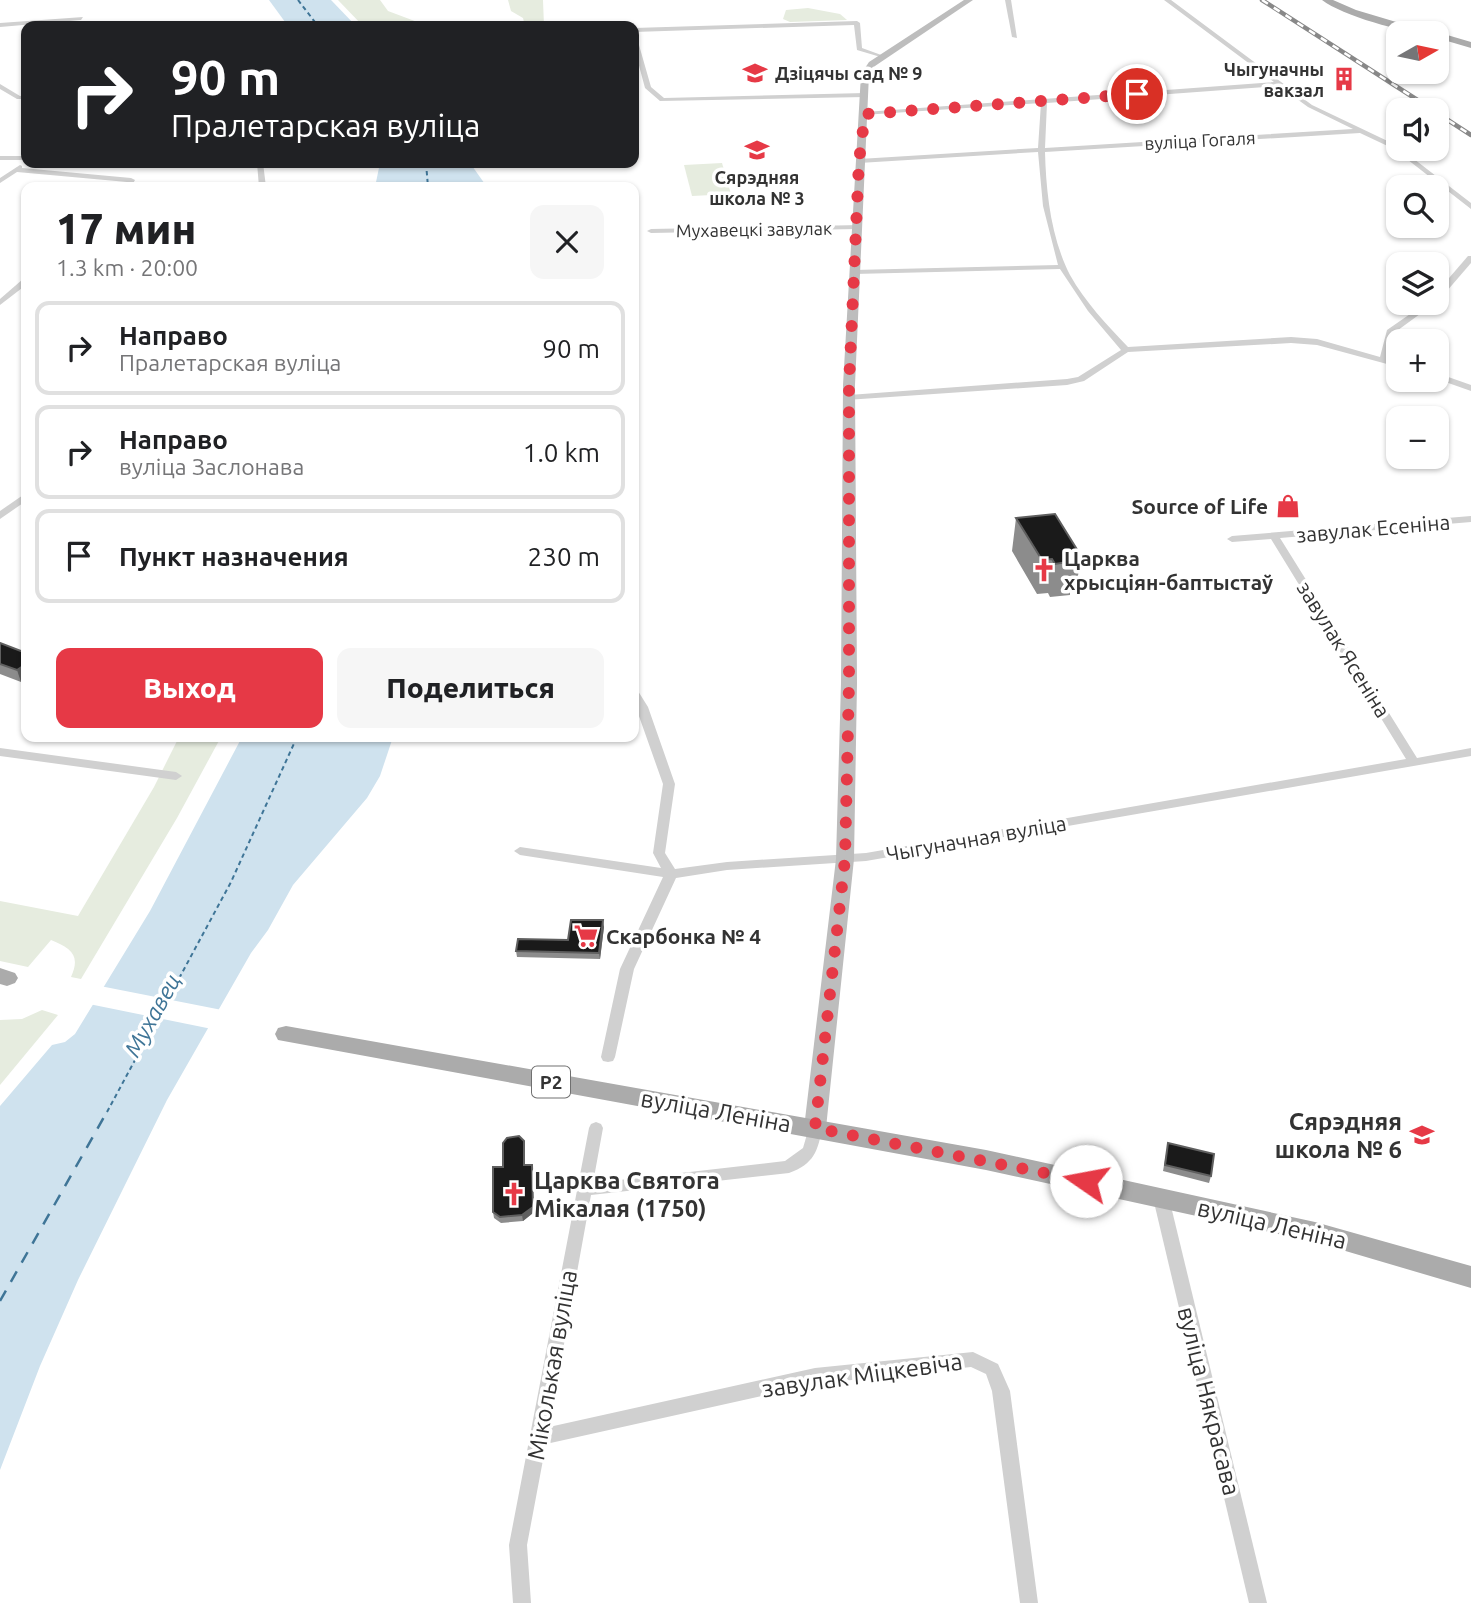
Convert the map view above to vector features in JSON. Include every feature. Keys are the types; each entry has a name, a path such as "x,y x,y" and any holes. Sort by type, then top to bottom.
{"main road":[{"path":"815,1128 845,859 849,683 849,398 859,161 865,114 866,70 969,0"},
{"path":"1328,0 1353,12 1386,21"},
{"path":"1449,39 1471,45"},
{"name":"вуліца Леніна","path":"286,1034 986,1160 1315,1232 1471,1278"}],"street":[{"path":"1008,0 1015,37"},
{"path":"1167,0 1310,106 1396,148 1471,207"},
{"path":"36,21 81,16 80,21"},
{"path":"0,25 21,23"},
{"path":"639,30 857,23 859,49 882,57"},
{"path":"639,56 648,88 662,100 865,95"},
{"path":"865,114 1279,83"},
{"path":"0,86 21,98"},
{"path":"1044,102 1039,149 1048,208 1062,267 1107,330 1126,350"},
{"name":"вуліца Гогаля","path":"859,161 1361,131"},
{"path":"0,158 21,160"},
{"path":"0,181 21,165"},
{"path":"16,170 131,180 130,182"},
{"name":"Мухавецкі завулак","path":"651,231 857,227"},
{"path":"1449,283 1471,258"},
{"path":"855,272 1062,267"},
{"path":"0,303 21,285"},
{"path":"849,398 1067,382 1081,379 1126,350 1291,340 1317,342 1384,359 1390,332 1415,315"},
{"path":"1449,380 1471,388"},
{"path":"0,516 21,500"},
{"name":"завулак Есеніна","path":"1232,539 1471,519"},
{"name":"завулак Ясеніна","path":"1274,536 1414,762"},
{"path":"608,1057 627,969 671,874 659,853 669,784 639,705"},
{"path":"0,752 176,776"},
{"name":"Чыгуначная вуліца","path":"520,850 671,874 727,866 845,859 1471,752"},
{"name":"Міколькая вуліца","path":"522,1603 518,1545 596,1128"},
{"path":"583,1190 789,1167 810,1151 815,1128"},
{"name":"вуліца Някрасава","path":"1161,1198 1258,1603"},
{"name":"завулак Міцкевіча","path":"540,1437 815,1376 973,1359 992,1368 1001,1391 1029,1603"}],"shaded area":[{"path":"338,0 380,0 388,11 415,21 358,21"},
{"path":"508,0 543,0 544,21 524,21 511,11"},
{"path":"808,8 840,14 847,20 790,22 783,19 786,10"},
{"path":"722,163 731,194 692,196 684,165"},
{"path":"176,742 218,742 177,818 81,979 71,977 75,963 69,949 51,940 28,967 0,961 0,901 78,916 154,787"},
{"path":"42,1010 58,1015 0,1085 0,1020 22,1019"}],"water":[{"path":"269,0 331,0 351,21 284,21"},
{"path":"379,168 474,168 483,182 376,182"},
{"name":"Мухавец","path":"239,742 391,742 380,776 367,798 293,885 167,1100 78,1280 40,1366 0,1470 0,1106 52,1045 65,1042 75,1034 150,911"}],"pier":[{"path":"100,986 222,1010 212,1029 89,1004"}],"building":[{"path":"1055,514 1081,556 1071,557 1074,561 1055,564 1052,559 1042,560 1016,518"},
{"path":"0,643 21,651 21,667 17,670 0,664"},
{"name":"Скарбонка № 4","path":"571,920 603,920 599,953 516,951 518,939 568,940"},
{"name":"Царква Святога Мікалая (1750)","path":"519,1136 524,1141 524,1165 532,1165 533,1207 522,1215 500,1217 493,1212 493,1167 503,1167 503,1143 507,1138"},
{"path":"1168,1143 1214,1154 1211,1176 1165,1165"}],"ferry route":[{"path":"298,0 314,21"},
{"path":"426,168 428,182"},
{"path":"107,1112 231,882 295,742"},
{"path":"0,1301 108,1110"}],"railway":[{"path":"1262,0 1414,98"},
{"path":"1449,121 1471,135"}],"place":[{"name":"Дзіцячы сад № 9","path":"755,73"},
{"name":"Чыгуначны вакзал","path":"1344,79"},
{"name":"Сярэдняя школа № 3","path":"757,150"},
{"name":"Source of Life","path":"1288,506"},
{"name":"Царква хрысціян-баптыстаў","path":"1044,570"},
{"name":"Скарбонка № 4","path":"586,936"},
{"name":"Сярэдняя школа № 6","path":"1422,1135"},
{"name":"Царква Святога Мікалая (1750)","path":"514,1194"}],"route":[{"path":"1086,1181 815,1128 845,859 849,683 849,385 859,161 865,114 1137,94"}]}
